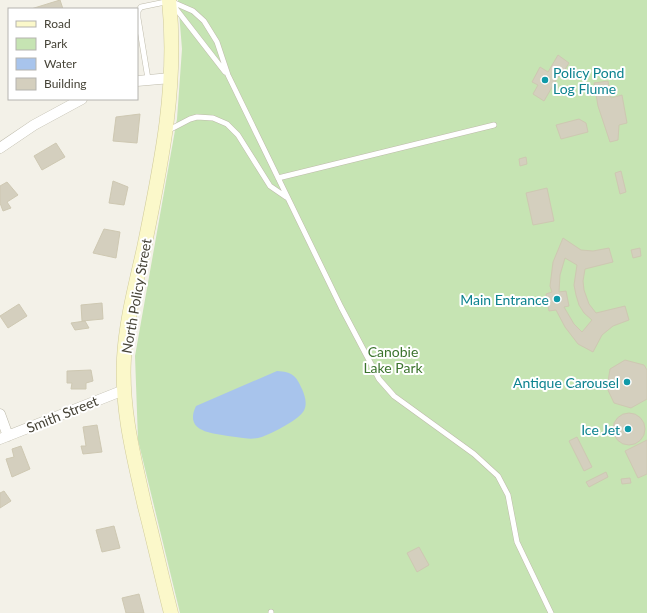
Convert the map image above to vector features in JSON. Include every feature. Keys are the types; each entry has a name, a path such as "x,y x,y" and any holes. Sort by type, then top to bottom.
{"street":[{"name":"North Policy Street","path":"170,0 173,36 166,132 161,166 125,343 124,390 132,449 171,613"},
{"path":"138,81 171,78"},
{"path":"0,148 34,125 80,100"},
{"name":"Smith Street","path":"4,438 124,390"},
{"path":"0,414 4,438"}],"lane":[{"path":"170,0 228,75"},
{"path":"148,79 138,11 141,7 170,0 193,11 204,21 217,42 228,75 287,198 355,336 379,379 394,396 474,454 498,476 508,495 517,542 552,613"},
{"path":"166,132 190,119 197,117 212,118 223,122 233,129 238,135 270,186 287,198"},
{"path":"278,178 494,125"}],"green space":[{"name":"Canobie Lake Park","path":"178,0 647,0 647,613 180,613 138,440 135,356 177,119 182,49"}],"water":[{"path":"277,371 290,373 298,380 306,400 305,409 295,419 263,437 254,439 214,434 196,426 193,421 193,414 196,406"}],"building":[{"path":"60,0 63,8 34,8"},
{"name":"Policy Pond Log Flume","path":"558,55 569,63 561,76 558,77 544,101 533,94 538,85 532,82 540,67 548,72"},
{"path":"608,81 611,98 622,95 627,123 619,125 618,140 610,142 598,106 594,83"},
{"path":"140,114 137,143 113,141 116,117"},
{"path":"579,119 586,123 588,132 561,139 556,125"},
{"path":"56,143 65,157 42,170 34,156"},
{"path":"526,157 527,164 520,166 519,159"},
{"path":"621,171 626,192 620,194 615,173"},
{"path":"113,181 128,187 124,205 109,203"},
{"path":"7,182 18,195 7,202 11,208 3,211 0,203 0,186"},
{"path":"547,188 554,221 533,225 526,193"},
{"path":"104,229 120,232 116,258 93,253"},
{"name":"Main Entrance","path":"563,238 581,250 593,251 609,248 613,262 585,269 583,281 584,290 589,304 596,313 625,306 629,320 613,326 602,335 593,352 578,344 565,327 556,310 549,311 546,294 552,292 550,286 553,262","holes":["565,258 577,265 574,285 576,295 579,305 584,313 592,320 582,332 574,324 564,307 569,306 566,291 559,292 560,275"]},
{"path":"640,248 641,256 633,258 631,250"},
{"path":"102,303 103,319 82,321 81,305"},
{"path":"19,304 27,316 8,328 0,316"},
{"path":"85,321 89,328 75,330 71,323"},
{"name":"Antique Carousel","path":"625,360 644,365 647,370 647,399 631,408 614,403 607,388 610,369"},
{"path":"91,370 93,381 86,383 86,389 71,389 72,383 67,383 67,371"},
{"name":"Ice Jet","path":"629,413 638,416 642,420 645,429 642,438 638,442 629,445 620,442 616,438 613,429 616,420 620,416"},
{"path":"97,425 102,452 83,454 81,446 86,446 83,427"},
{"path":"577,437 592,467 584,471 569,441"},
{"path":"647,440 647,474 638,478 625,451"},
{"path":"21,446 30,469 12,477 6,459 14,457 12,449"},
{"path":"606,472 608,477 589,487 586,482"},
{"path":"630,478 631,483 622,484 621,479"},
{"path":"4,491 11,501 0,508 0,493"},
{"path":"114,526 120,548 102,552 96,530"},
{"path":"419,547 429,565 417,572 407,553"},
{"path":"139,594 144,613 126,613 122,598"}],"place":[{"name":"Policy Pond Log Flume","path":"545,80"},
{"name":"Main Entrance","path":"557,299"},
{"name":"Antique Carousel","path":"627,382"},
{"name":"Ice Jet","path":"628,429"}]}
